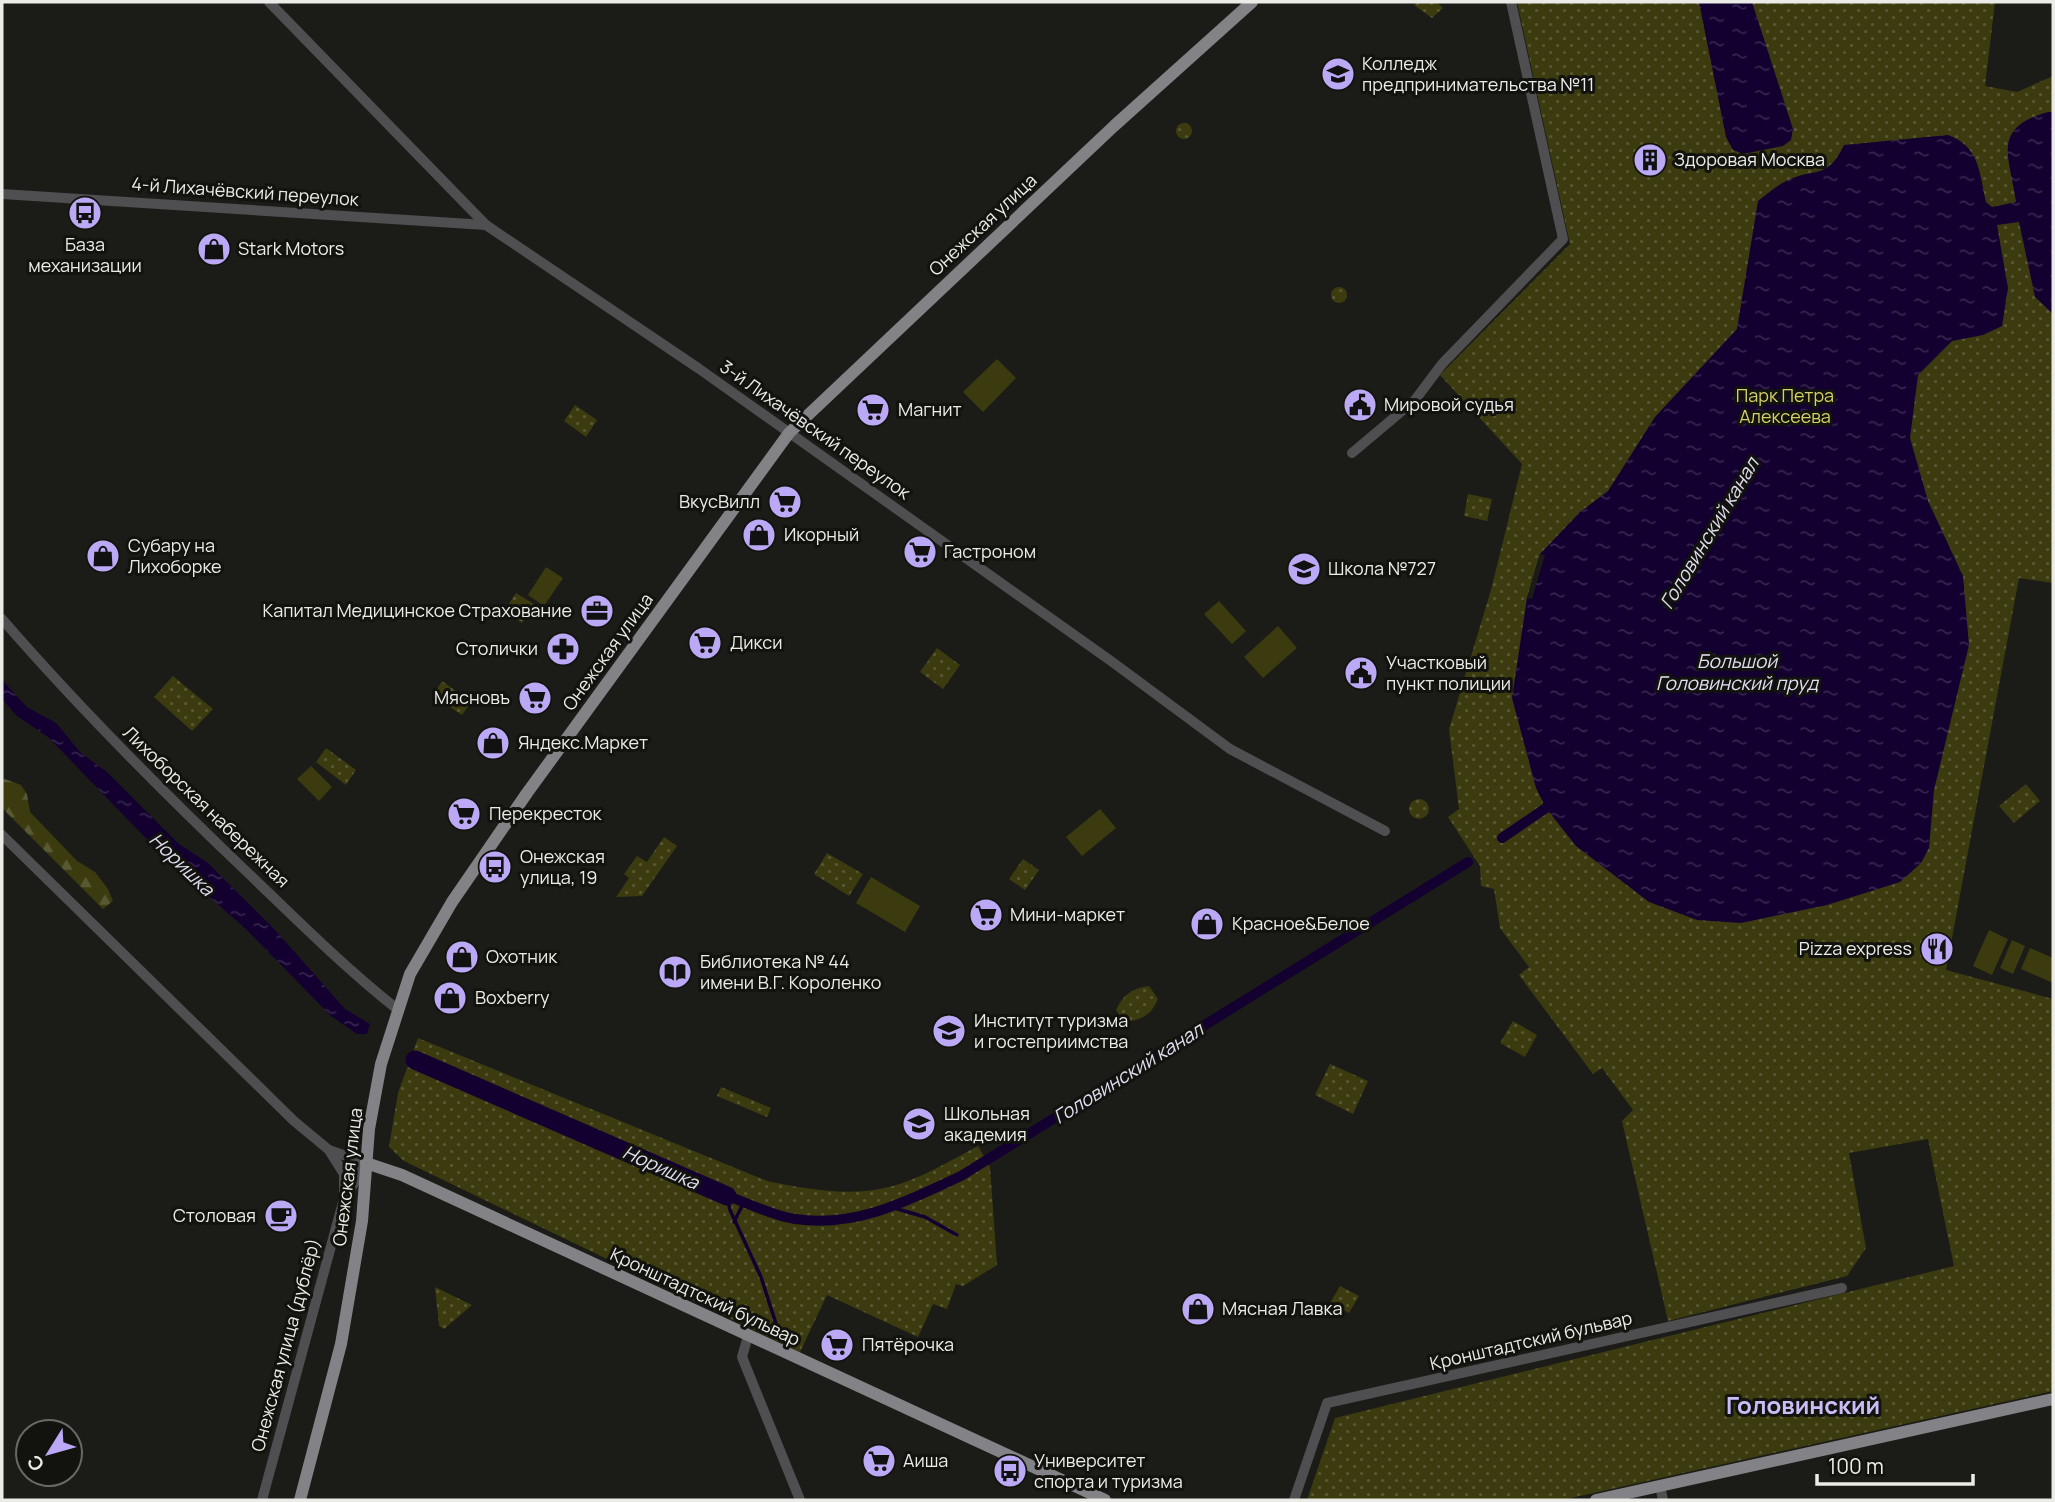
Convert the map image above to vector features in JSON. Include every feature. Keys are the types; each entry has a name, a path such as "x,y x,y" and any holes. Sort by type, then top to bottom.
{"main road":[{"name":"Онежская улица","path":"300,1500 341,1344 362,1221 366,1163 381,1064 410,974 452,902 527,793 789,433 1114,126 1252,2"},
{"name":"Кронштадтский бульвар","path":"366,1163 402,1175 1105,1500"},
{"path":"1596,1500 2053,1399"}],"street":[{"name":"3-й Лихачёвский переулок","path":"269,2 486,225 789,433 1111,661 1230,749 1385,831"},
{"path":"1352,453 1415,400 1442,364 1563,239 1511,2"},
{"name":"4-й Лихачёвский переулок","path":"2,194 486,225"},
{"name":"Лихоборская набережная","path":"2,619 85,712 337,958 397,1009"},
{"path":"2,835 285,1111 329,1150 344,1174 343,1202"},
{"path":"329,1150 366,1163"},
{"name":"Онежская улица (дублёр)","path":"262,1500 343,1202 366,1163"},
{"name":"Кронштадтский бульвар","path":"1294,1500 1327,1403 1842,1288"},
{"path":"748,1336 742,1357 800,1500"},
{"path":"1660,1486 1663,1500"}],"green space":[{"path":"1418,2 1437,2 1443,8 1432,18 1414,5"},
{"name":"Парк Петра Алексеева","path":"1517,2 1995,2 1985,86 2017,92 2053,76 2053,583 2019,578 1946,970 2053,999 2053,1391 1562,1500 1307,1500 1335,1418 1954,1266 1928,1139 1849,1153 1866,1248 1847,1276 1668,1321 1622,1121 1633,1110 1602,1068 1593,1074 1519,975 1529,967 1500,928 1494,889 1481,886 1480,866 1448,817 1459,809 1449,729 1491,590 1522,464 1440,375 1570,244"},
{"path":"1184,123 1190,125 1190,137 1184,139 1178,137 1176,131 1178,125"},
{"path":"1339,287 1345,289 1345,301 1339,303 1333,301 1331,295 1333,289"},
{"path":"997,359 1016,378 983,412 963,392"},
{"path":"575,405 597,420 586,437 564,421"},
{"path":"1468,494 1492,499 1487,521 1464,516"},
{"path":"546,567 563,578 544,606 528,595"},
{"path":"516,593 534,604 522,623 504,611"},
{"path":"1219,601 1246,631 1232,644 1204,614"},
{"path":"1278,626 1297,648 1263,678 1244,657"},
{"path":"937,648 960,665 943,689 920,672"},
{"path":"173,676 213,709 192,731 154,697"},
{"path":"442,681 471,702 462,715 433,696"},
{"path":"326,748 356,770 346,785 316,762"},
{"path":"311,766 332,787 319,801 297,779"},
{"path":"2,778 21,785 27,794 30,812 77,861 95,872 113,901 103,909 2,808"},
{"path":"2026,784 2040,801 2014,823 1999,806"},
{"path":"1415,799 1423,799 1429,809 1423,819 1415,819 1409,813 1409,805"},
{"path":"1100,809 1116,828 1082,856 1066,837"},
{"path":"664,837 677,846 642,896 616,897 629,878 624,874 637,856 647,862"},
{"path":"827,853 863,874 849,896 814,874"},
{"path":"1023,859 1039,870 1025,890 1009,879"},
{"path":"871,877 920,906 905,932 856,903"},
{"path":"1989,930 2008,939 1992,975 1973,966"},
{"path":"2012,940 2025,946 2013,974 2000,968"},
{"path":"2030,948 2053,958 2053,983 2021,969"},
{"path":"1149,986 1158,999 1152,1009 1141,1018 1124,1022 1116,1010 1122,1000 1138,988"},
{"path":"1513,1021 1537,1035 1525,1057 1500,1043"},
{"path":"418,1038 780,1184 834,1191 874,1190 915,1178 978,1146 990,1167 997,1265 963,1286 956,1284 947,1309 933,1304 918,1337 827,1295 800,1352 404,1161 389,1147 398,1093"},
{"path":"1330,1064 1368,1081 1353,1114 1315,1095"},
{"path":"721,1087 771,1108 767,1117 717,1096"},
{"path":"1340,1286 1359,1296 1349,1313 1330,1303"},
{"path":"435,1287 472,1305 444,1329 439,1326"}],"water":[{"path":"1699,2 1752,2 1793,129 1791,140 1783,146 1743,154 1733,150 1726,137"},
{"name":"Большой Головинский пруд","path":"2053,112 2053,314 2035,297 2019,222 1997,225 2008,288 2002,326 1983,335 1952,341 1918,375 1910,438 1928,501 1963,576 1969,645 1934,790 1929,848 1921,863 1900,882 1827,905 1741,923 1697,920 1649,902 1576,846 1546,808 1536,788 1512,698 1527,598 1540,554 1580,512 1608,491 1655,417 1737,329 1758,201 1786,181 1826,169 1844,145 1948,135 1959,140 1972,154 1986,202 1992,207 2016,202 2008,158 2011,136 2018,126"},
{"path":"2,680 27,707 56,723 81,753 107,772 179,844 208,863 276,931 345,1009 370,1024 367,1034 357,1034 331,1016 246,929 165,858 48,737 17,716 2,699"}],"pier":[{"path":"1540,554 1545,555 1532,599 1527,598"}],"waterway":[{"name":"Головинский канал","path":"1502,838 1546,808 1553,796"},
{"name":"Головинский канал","path":"727,1196 778,1215 817,1221 860,1216 921,1195 961,1176 1468,862"},
{"name":"Норишка","path":"415,1060 727,1196"},
{"name":"Норишка","path":"727,1196 730,1210 761,1277 778,1330"},
{"name":"Норишка","path":"734,1222 744,1202"},
{"path":"894,1208 925,1217 957,1235"}],"place":[{"name":"Колледж предпринимательства №11","path":"1338,74"},
{"name":"Здоровая Москва","path":"1650,160"},
{"name":"База механизации","path":"85,213"},
{"name":"Stark Motors","path":"214,249"},
{"name":"Мировой судья","path":"1360,405"},
{"name":"Магнит","path":"873,410"},
{"name":"ВкусВилл","path":"785,502"},
{"name":"Икорный","path":"759,535"},
{"name":"Гастроном","path":"920,552"},
{"name":"Субару на Лихоборке","path":"103,556"},
{"name":"Школа №727","path":"1304,569"},
{"name":"Капитал Медицинское Страхование","path":"597,611"},
{"name":"Дикси","path":"705,643"},
{"name":"Столички","path":"563,649"},
{"name":"Участковый пункт полиции","path":"1361,673"},
{"name":"Мясновъ","path":"535,698"},
{"name":"Яндекс.Маркет","path":"493,743"},
{"name":"Перекресток","path":"464,814"},
{"name":"Онежская улица, 19","path":"495,867"},
{"name":"Мини-маркет","path":"986,915"},
{"name":"Красное&Белое","path":"1207,924"},
{"name":"Pizza express","path":"1937,949"},
{"name":"Охотник","path":"462,957"},
{"name":"Библиотека № 44 имени В.Г. Короленко","path":"675,972"},
{"name":"Boxberry","path":"450,998"},
{"name":"Институт туризма и гостеприимства","path":"949,1031"},
{"name":"Школьная академия","path":"919,1124"},
{"name":"Столовая","path":"281,1216"},
{"name":"Мясная Лавка","path":"1198,1309"},
{"name":"Пятёрочка","path":"837,1345"},
{"name":"Аиша","path":"879,1461"},
{"name":"Университет спорта и туризма","path":"1010,1471"}],"district":[{"name":"Головинский","path":"1803,1406"}]}
